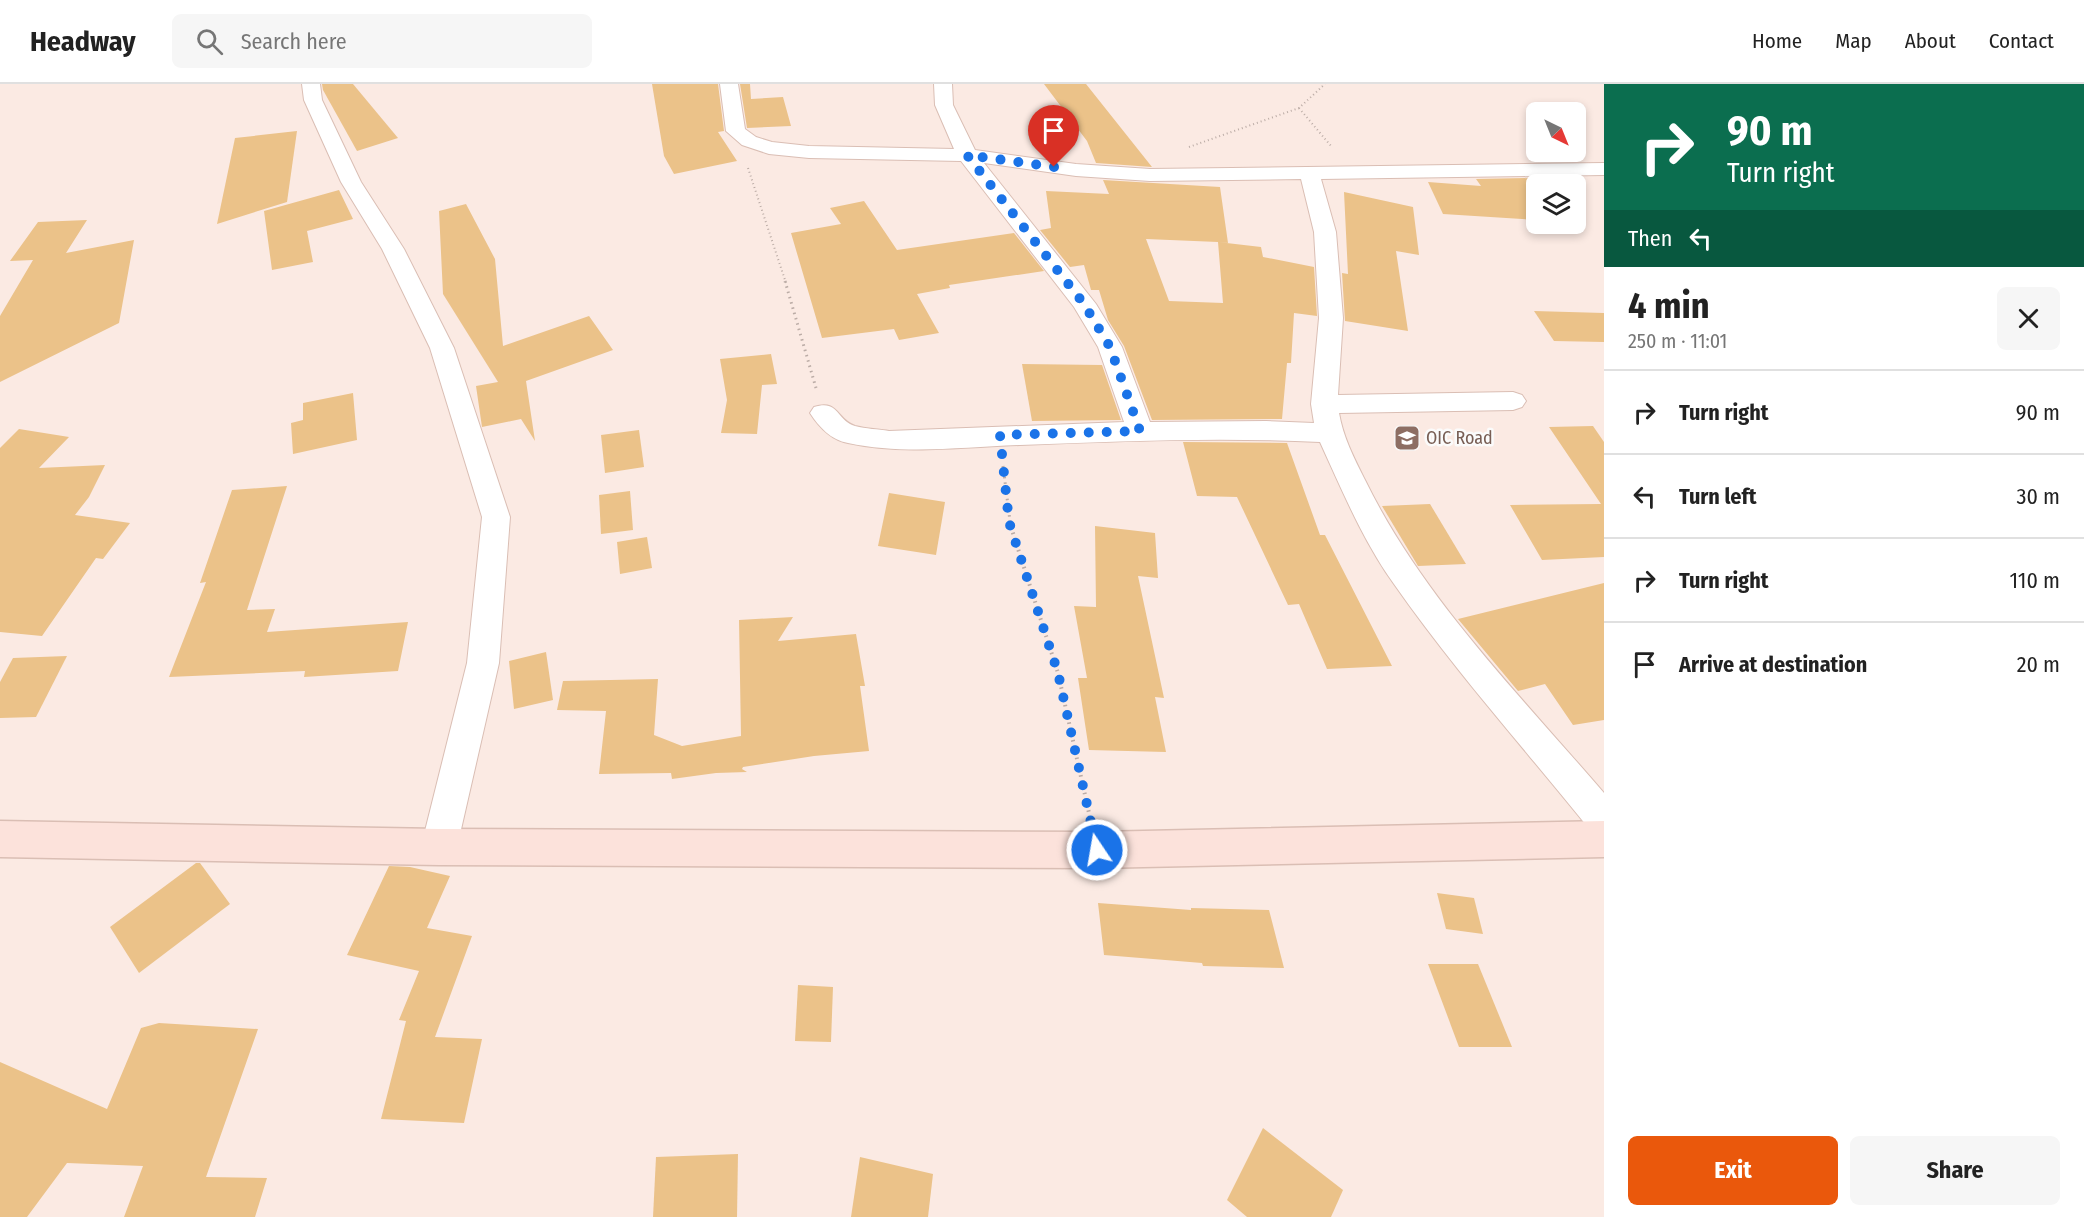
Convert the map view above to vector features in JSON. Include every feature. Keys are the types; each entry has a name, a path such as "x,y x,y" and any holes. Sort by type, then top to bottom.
{"main road":[{"path":"0,839 439,847 1097,850 1604,839"}],"street":[{"path":"311,84 313,100 351,183 393,249 442,348 496,517 483,663 439,847"},
{"path":"729,84 736,130 749,141 779,149 809,152 967,155 1076,170 1150,175 1604,169"},
{"path":"942,84 944,105 967,155 1084,304 1110,347 1140,431"},
{"path":"1310,174 1324,232 1331,318 1324,404 1329,433 1363,505 1403,574 1459,646 1604,819"},
{"path":"1324,404 1512,401"},
{"path":"823,413 837,428 847,434 890,440 1140,431 1266,430 1329,433"}],"path":[{"path":"1299,108 1353,174"},
{"path":"736,130 782,269 823,413"},
{"path":"1000,435 1009,522 1058,673 1097,850"}],"building":[{"path":"322,84 353,84 398,138 357,151 323,90"},
{"path":"652,84 718,84 724,131 718,132 737,161 674,174 664,156"},
{"path":"740,84 750,84 751,99 783,97 791,126 747,128"},
{"path":"1044,84 1086,84 1152,167 1096,163 1087,141"},
{"path":"297,131 287,202 217,224 235,138"},
{"path":"1526,178 1526,219 1443,214 1428,182 1481,186 1476,179"},
{"path":"1103,180 1220,187 1228,243 1218,242 1261,247 1263,257 1314,267 1317,316 1294,313 1291,363 1287,363 1282,419 1152,420 1124,346 1108,320 1099,290 1091,290 1084,265 1070,267 1040,230 1051,228 1046,191 1109,194","holes":["1146,239 1218,242 1223,303 1169,301"]},
{"path":"339,190 353,219 307,231 313,262 272,270 264,211"},
{"path":"1344,192 1413,207 1419,255 1396,251 1408,331 1345,321 1342,273 1348,274"},
{"path":"864,201 897,250 1014,233 1044,271 949,285 950,288 917,294 939,333 899,340 894,329 822,338 791,233 841,224 830,208"},
{"path":"466,204 495,259 503,346 589,316 613,350 526,381 535,441 521,419 482,427 476,386 498,382 443,294 439,211"},
{"path":"87,220 66,253 134,240 119,323 0,382 0,316 33,260 10,261 38,222"},
{"path":"1534,311 1604,313 1604,342 1554,341"},
{"path":"771,354 777,384 762,385 757,434 721,433 727,400 720,359"},
{"path":"1022,364 1102,365 1121,420 1032,421"},
{"path":"353,393 357,440 293,454 291,423 303,420 303,403"},
{"path":"1593,426 1604,442 1604,557 1542,560 1510,505 1601,504 1549,427"},
{"path":"19,429 69,437 39,468 105,465 89,497 75,515 130,523 103,559 96,558 42,636 0,632 0,448"},
{"path":"639,430 644,467 605,473 601,435"},
{"path":"1183,442 1287,443 1320,535 1325,535 1392,666 1327,669 1299,604 1288,605 1237,497 1197,496"},
{"path":"287,486 247,610 275,609 267,632 408,622 398,671 304,677 305,671 169,677 206,582 200,583 232,490"},
{"path":"630,491 633,530 601,534 599,495"},
{"path":"889,493 945,502 936,555 878,546"},
{"path":"1430,504 1466,564 1418,566 1382,506"},
{"path":"1095,526 1155,533 1158,578 1138,576 1164,698 1155,697 1166,752 1089,750 1078,678 1087,678 1074,606 1096,607"},
{"path":"647,537 652,568 620,574 617,542"},
{"path":"1604,583 1604,720 1573,725 1545,684 1518,691 1458,619"},
{"path":"793,617 778,641 856,634 865,686 860,686 869,751 814,756 743,767 742,769 747,772 716,773 672,779 671,773 599,774 606,711 557,710 563,681 658,679 654,735 682,746 741,736 739,620"},
{"path":"546,652 553,700 514,709 509,661"},
{"path":"67,656 36,717 0,718 0,682 13,658"},
{"path":"196,863 200,863 230,904 139,973 110,927"},
{"path":"389,866 410,867 450,876 427,928 472,936 435,1037 482,1039 464,1123 381,1119 406,1021 399,1020 419,971 347,955"},
{"path":"1437,893 1474,898 1483,934 1446,929"},
{"path":"1098,903 1191,910 1191,908 1269,910 1284,968 1203,966 1202,963 1104,955"},
{"path":"1428,964 1478,964 1512,1047 1459,1047"},
{"path":"798,985 833,987 831,1042 795,1041"},
{"path":"159,1023 258,1029 206,1177 267,1178 255,1217 124,1217 143,1166 67,1163 27,1217 0,1217 0,1062 107,1109 141,1028"},
{"path":"1263,1128 1343,1190 1331,1217 1247,1217 1227,1200"},
{"path":"738,1154 737,1217 653,1217 656,1157"},
{"path":"860,1157 933,1174 928,1217 851,1217"}],"place":[{"name":"OIC Road","path":"1407,438"}],"route":[{"path":"1054,167 967,155 1084,304 1110,347 1140,431 1000,435 1009,522 1058,673 1097,850"}]}
